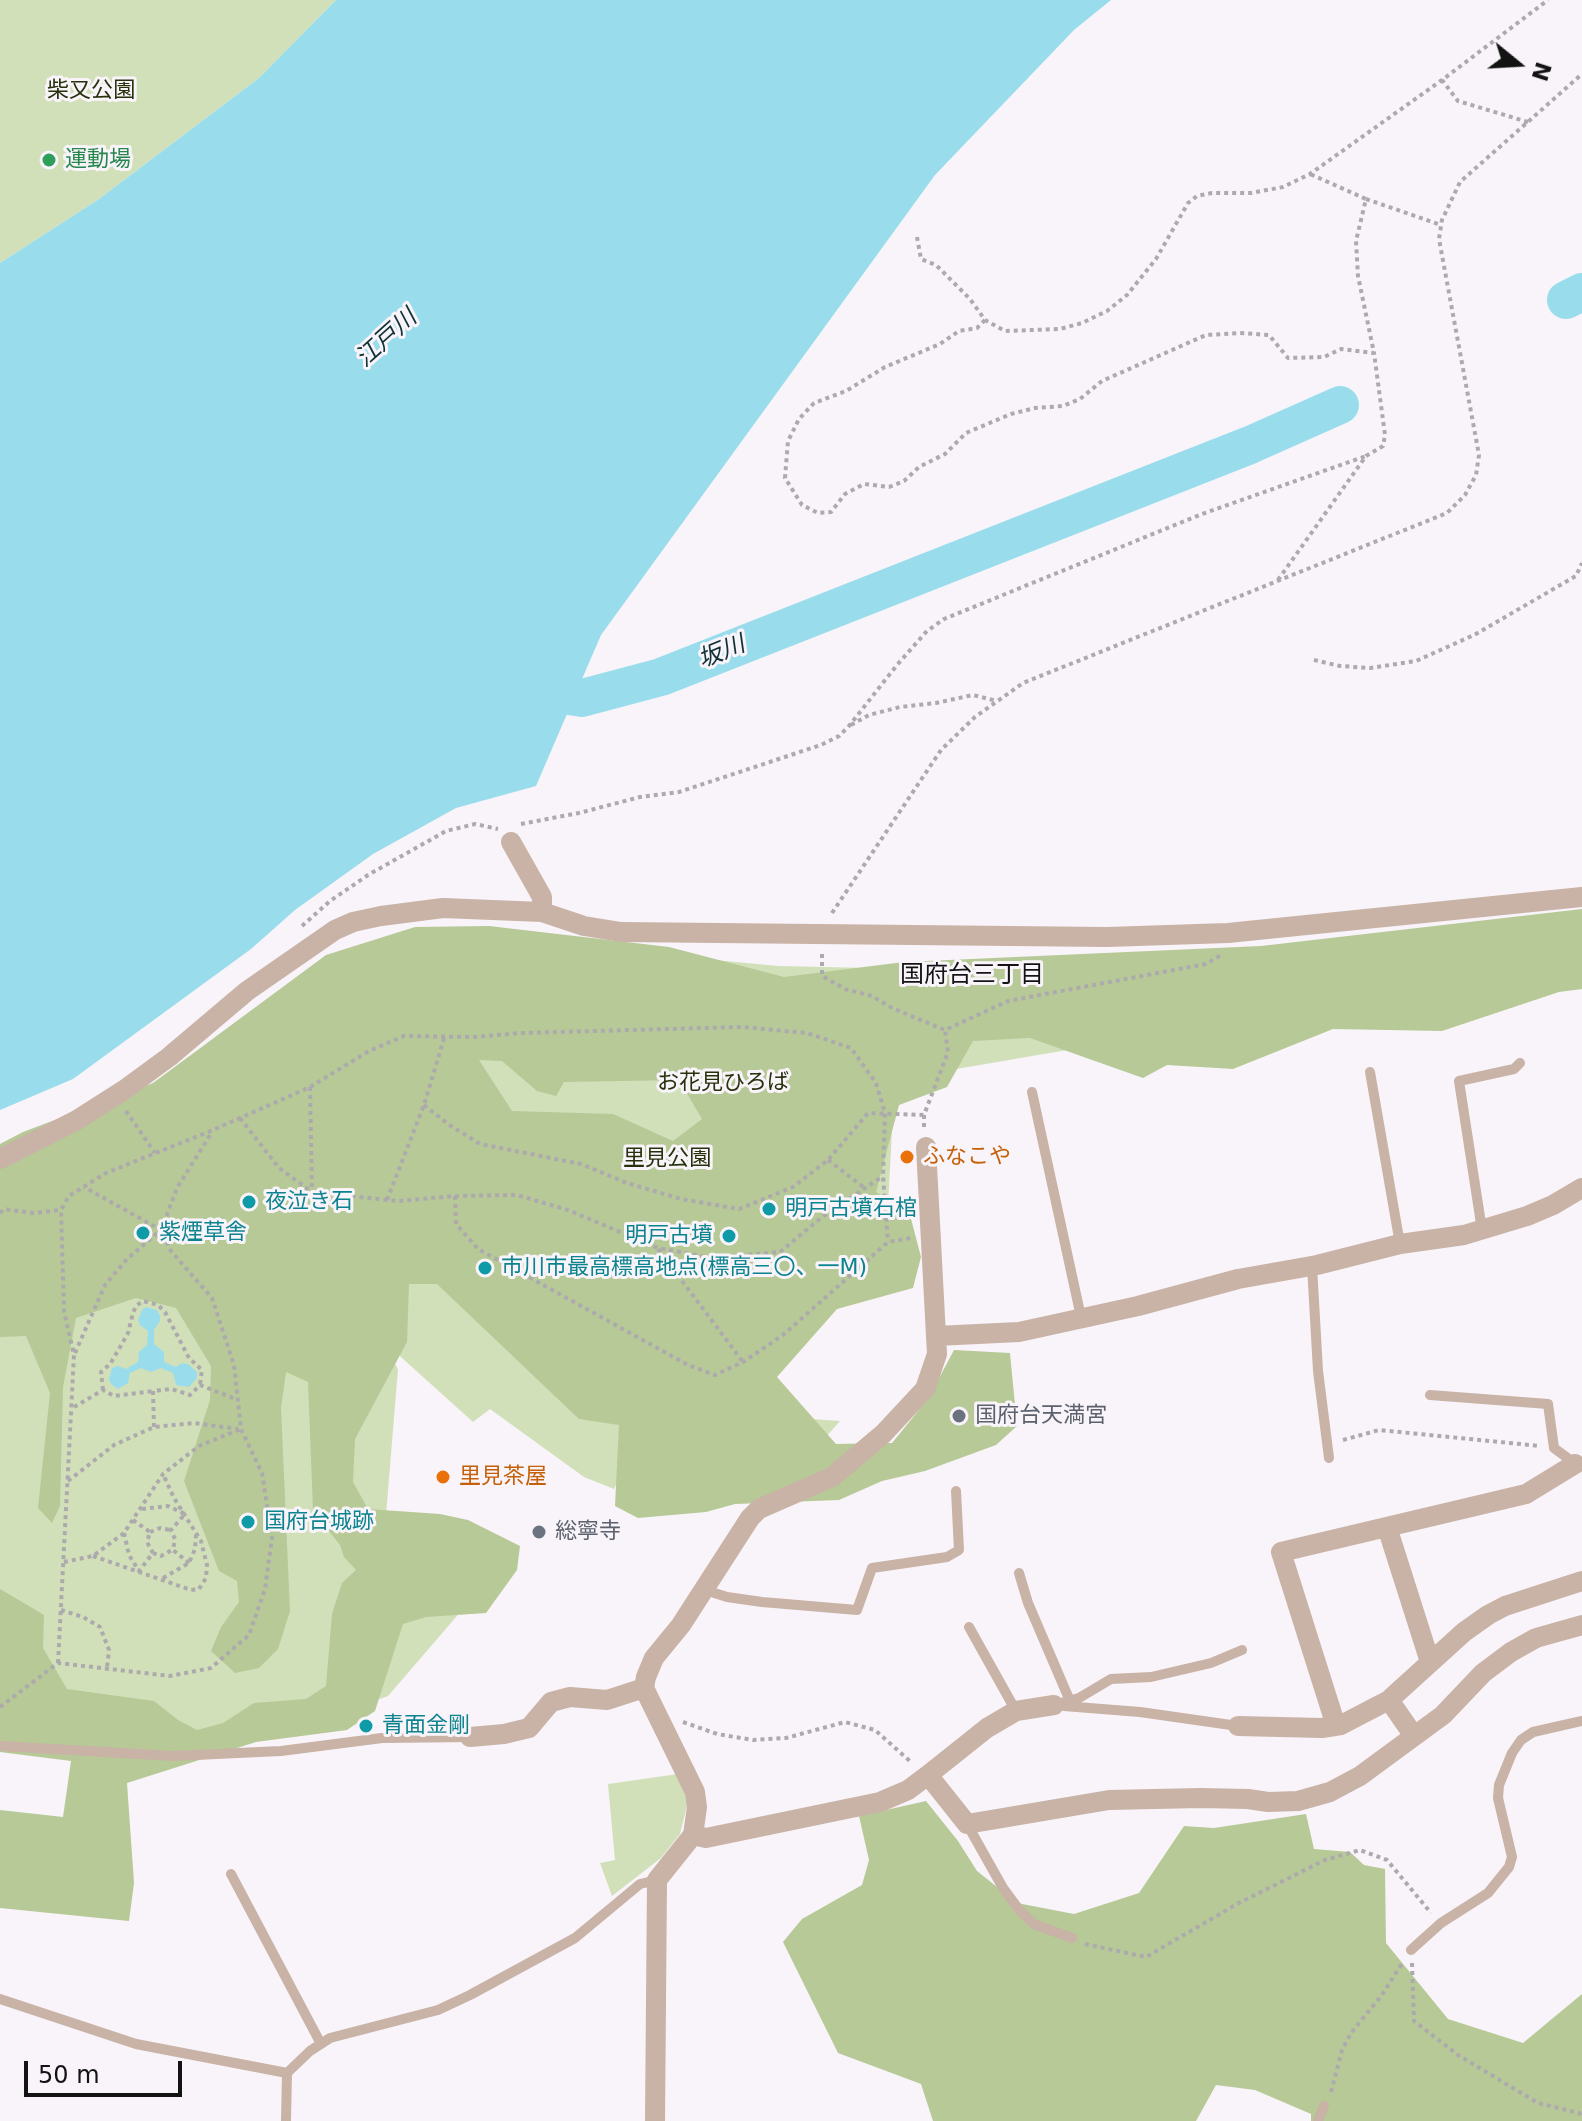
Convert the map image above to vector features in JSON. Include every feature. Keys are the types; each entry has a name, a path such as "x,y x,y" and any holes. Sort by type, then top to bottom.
{"street":[{"path":"507,837 542,897 542,912"},
{"path":"0,1159 77,1120 115,1096 169,1057 247,991 335,930 353,922 443,908 542,912 584,926 621,932 1107,937 1228,933 1582,897"},
{"path":"655,2121 657,1880 693,1835 697,1807 695,1792 644,1688 654,1658 705,1590 750,1518 759,1509 832,1477 883,1434 925,1389 937,1354 926,1147"},
{"path":"936,1336 1019,1332 1138,1306 1238,1279 1312,1266 1400,1244 1482,1230 1553,1205 1582,1188"},
{"path":"1336,1726 1281,1552 1526,1494 1579,1466"},
{"path":"1387,1527 1430,1662"},
{"path":"1238,1726 1336,1726 1389,1700 1464,1632 1505,1606 1582,1581"},
{"path":"928,1775 967,1824 1109,1800 1201,1798 1298,1801 1330,1792 1360,1776 1443,1715 1483,1673 1511,1652 1536,1638 1582,1625"},
{"path":"470,1737 529,1728 551,1702 570,1697 607,1700 644,1688"},
{"path":"1389,1700 1414,1736"},
{"path":"693,1835 706,1838 880,1802 908,1790 987,1728 1016,1711 1062,1703"}],"lane":[{"path":"1482,1230 1459,1081 1514,1069 1520,1063"},
{"path":"1370,1072 1400,1244"},
{"path":"1032,1092 1081,1317"},
{"path":"1312,1266 1318,1371 1329,1458"},
{"path":"1430,1395 1548,1404 1554,1448 1579,1466"},
{"path":"705,1590 762,1602 857,1610 872,1568 947,1557 959,1550 956,1491"},
{"path":"1019,1573 1062,1703"},
{"path":"969,1627 1016,1711"},
{"path":"1062,1703 1111,1679 1151,1677 1211,1663 1242,1650"},
{"path":"1062,1703 1238,1726"},
{"path":"1411,1950 1441,1923 1488,1893 1509,1867 1512,1857 1498,1798 1499,1785 1521,1740 1533,1732 1582,1721"},
{"path":"0,1746 174,1756 281,1751 382,1738 470,1737"},
{"path":"967,1824 1003,1888 1020,1911 1034,1924 1072,1938"},
{"path":"231,1874 321,2044"},
{"path":"286,2121 287,2073 330,2038 351,2030 438,2010 470,1995 575,1938 640,1884 657,1880"},
{"path":"0,1999 136,2044 287,2073"},
{"path":"1318,2121 1324,2106"}],"path":[{"path":"917,237 921,259 936,265 985,320 1005,331 1060,329 1082,323 1107,311 1127,295 1156,259 1188,203 1197,196 1283,187 1310,174 1548,0"},
{"path":"828,919 941,750 975,717 1023,683 1447,513 1465,495 1476,475 1479,455 1439,239 1441,225 1460,182 1582,74"},
{"path":"1442,80 1458,101 1528,122"},
{"path":"1310,174 1366,199 1441,225"},
{"path":"293,936 312,916 343,892 446,831 475,824 493,826 507,837 511,826 640,797 679,792 821,745 839,736 849,726 927,631 944,619 1202,514 1366,456 1383,446 1385,435 1374,353 1358,276 1356,241 1366,199"},
{"path":"985,320 977,328 959,331 940,344 885,367 846,391 814,403 799,419 788,441 785,478 802,505 818,513 831,512 845,494 864,484 889,487 904,481 919,467 945,454 966,433 1011,414 1072,402 1102,381 1206,335 1269,335 1288,358 1324,357 1341,349 1374,353"},
{"path":"1278,580 1366,456"},
{"path":"1314,660 1370,668 1416,661 1474,635 1576,576 1582,563"},
{"path":"849,726 869,715 900,707 973,695 998,701"},
{"path":"822,950 822,976 845,989 872,996 892,1008 945,1030 1008,1001 1206,964 1226,952"},
{"path":"58,1663 74,1355 64,1311 61,1210 69,1196 106,1173 310,1087 369,1051 404,1036 475,1037 742,1027 807,1033 851,1048 876,1083 885,1113 883,1176 888,1242"},
{"path":"926,1108 948,1052 945,1030"},
{"path":"387,1200 424,1105 445,1035"},
{"path":"310,1087 312,1192"},
{"path":"115,1096 155,1153"},
{"path":"424,1105 480,1144 581,1164 667,1195 739,1209 793,1187 828,1160 868,1113 924,1115"},
{"path":"240,1118 279,1168 312,1192 387,1200 517,1195 568,1210 658,1248 711,1258 780,1252 822,1217 883,1176"},
{"path":"74,1355 105,1285 127,1259 161,1230 177,1188 213,1130"},
{"path":"828,1160 866,1189"},
{"path":"0,1707 58,1663 170,1676 211,1668 249,1635 265,1589 272,1538 262,1473 241,1429 234,1365 212,1298 171,1251 161,1230 84,1187"},
{"path":"455,1196 456,1224 478,1249 688,1365 715,1375 743,1362 783,1335 888,1242 929,1234"},
{"path":"0,1213 4,1209 33,1213 61,1210"},
{"path":"658,1248 743,1362"},
{"path":"143,1301 158,1305 165,1312 189,1358 202,1370 200,1385 190,1395 172,1389 114,1396 103,1390 101,1372 110,1364 128,1333 136,1306 143,1301"},
{"path":"200,1385 238,1400"},
{"path":"73,1408 103,1390"},
{"path":"153,1391 154,1427"},
{"path":"68,1481 114,1445 154,1427 194,1423 241,1429"},
{"path":"63,1562 93,1556 124,1533 163,1474 199,1446 241,1429"},
{"path":"1327,1444 1379,1430 1554,1448"},
{"path":"93,1556 191,1590 199,1589 206,1578 207,1565 196,1534 163,1474"},
{"path":"140,1510 168,1506 185,1514"},
{"path":"171,1530 185,1514"},
{"path":"133,1520 150,1532"},
{"path":"150,1532 160,1528 171,1530"},
{"path":"171,1530 175,1539 173,1550"},
{"path":"150,1532 147,1542 153,1553 161,1556 173,1550"},
{"path":"124,1533 129,1555 139,1571"},
{"path":"161,1579 189,1563 195,1549 196,1534"},
{"path":"173,1550 189,1563"},
{"path":"139,1571 153,1553"},
{"path":"61,1610 100,1627 109,1650 107,1669"},
{"path":"655,1712 717,1734 753,1740 786,1738 845,1722 875,1730 928,1775"},
{"path":"1072,1938 1080,1943 1146,1957 1237,1904 1325,1860 1360,1850 1387,1860 1441,1923"},
{"path":"1324,2106 1337,2075 1342,2050 1351,2033 1382,1995 1411,1950"},
{"path":"1411,1950 1414,2021 1458,2055 1538,2103 1582,2116"}],"green space":[{"name":"柴又公園","path":"0,0 336,0 259,78 99,199 0,263"},
{"name":"里見公園","path":"1582,909 1582,989 1559,992 1442,1031 1333,1029 1233,1069 1167,1065 1143,1078 1030,1038 973,1041 947,1087 899,1105 876,1192 910,1215 921,1257 913,1288 837,1309 777,1377 836,1444 892,1443 928,1399 954,1350 1010,1353 1017,1426 996,1445 925,1471 882,1481 839,1500 735,1504 706,1512 638,1518 615,1506 619,1425 579,1419 437,1284 409,1284 407,1342 355,1439 353,1482 368,1509 440,1514 468,1520 520,1546 517,1570 486,1613 426,1617 403,1624 375,1711 347,1730 256,1742 127,1783 134,1883 129,1921 0,1908 0,1810 63,1817 71,1761 0,1752 0,1589 44,1615 43,1648 67,1689 154,1701 197,1730 223,1723 254,1703 306,1699 326,1686 332,1614 342,1583 356,1570 313,1511 308,1382 286,1372 281,1408 290,1611 278,1649 259,1668 235,1673 211,1651 221,1627 239,1602 237,1581 219,1571 184,1481 210,1400 211,1366 176,1308 136,1298 76,1318 63,1387 60,1506 52,1523 38,1508 50,1393 26,1336 0,1337 0,1144 23,1132 153,1083 326,955 415,927 489,926 669,947 784,977 904,962 1261,946","holes":["479,1060 502,1061 537,1091 556,1096 564,1082 679,1080 702,1119 673,1141 613,1114 512,1111"]},
{"name":"里見公園","path":"631,952 778,966 1058,972 1137,1038 939,1072 894,1092 887,1225 733,1365 752,1415 840,1421 811,1454 617,1483 614,1489 584,1477 490,1409 473,1422 381,1339 398,1369 386,1515 475,1595 388,1696 294,1730 258,1734 0,1724 0,1187"},
{"path":"678,1774 688,1802 680,1834 661,1858 612,1896 600,1863 615,1860 608,1784"},
{"path":"926,1801 977,1871 1017,1903 1074,1914 1139,1893 1184,1826 1214,1828 1306,1814 1314,1849 1350,1852 1364,1865 1385,1869 1386,1943 1448,2019 1523,2043 1582,1994 1582,2121 1311,2121 1311,2114 1255,2090 1216,2085 1196,2121 933,2121 921,2084 838,2053 783,1942 802,1919 862,1885 869,1860 859,1816"}],"water":[{"name":"江戸川","path":"336,0 1111,0 1074,30 935,175 601,635 536,786 456,808 373,854 295,910 251,949 73,1079 0,1110 0,263 99,199 259,78"},
{"path":"146,1307 157,1310 160,1316 154,1330 154,1344 164,1352 164,1362 176,1367 182,1363 188,1364 197,1372 197,1378 189,1387 176,1385 173,1373 161,1368 151,1372 141,1368 130,1373 128,1383 118,1389 111,1384 112,1368 118,1366 126,1369 138,1362 139,1352 147,1345 148,1331 138,1320"}],"waterway":[{"name":"坂川","path":"1566,300 1582,292"},
{"name":"坂川","path":"523,689 582,698 661,677 1250,445 1340,405"}],"place":[{"name":"運動場","path":"49,160"},
{"name":"ふなこや","path":"907,1157"},
{"name":"夜泣き石","path":"249,1202"},
{"name":"明戸古墳石棺","path":"769,1209"},
{"name":"紫煙草舎","path":"143,1233"},
{"name":"明戸古墳","path":"729,1236"},
{"name":"市川市最高標高地点(標高三〇、一M)","path":"485,1268"},
{"name":"国府台天満宮","path":"959,1416"},
{"name":"里見茶屋","path":"443,1477"},
{"name":"国府台城跡","path":"248,1522"},
{"name":"総寧寺","path":"539,1532"},
{"name":"青面金剛","path":"366,1726"}],"district":[{"name":"国府台三丁目","path":"972,976"}],"park label":[{"name":"お花見ひろば","path":"723,1083"}]}
